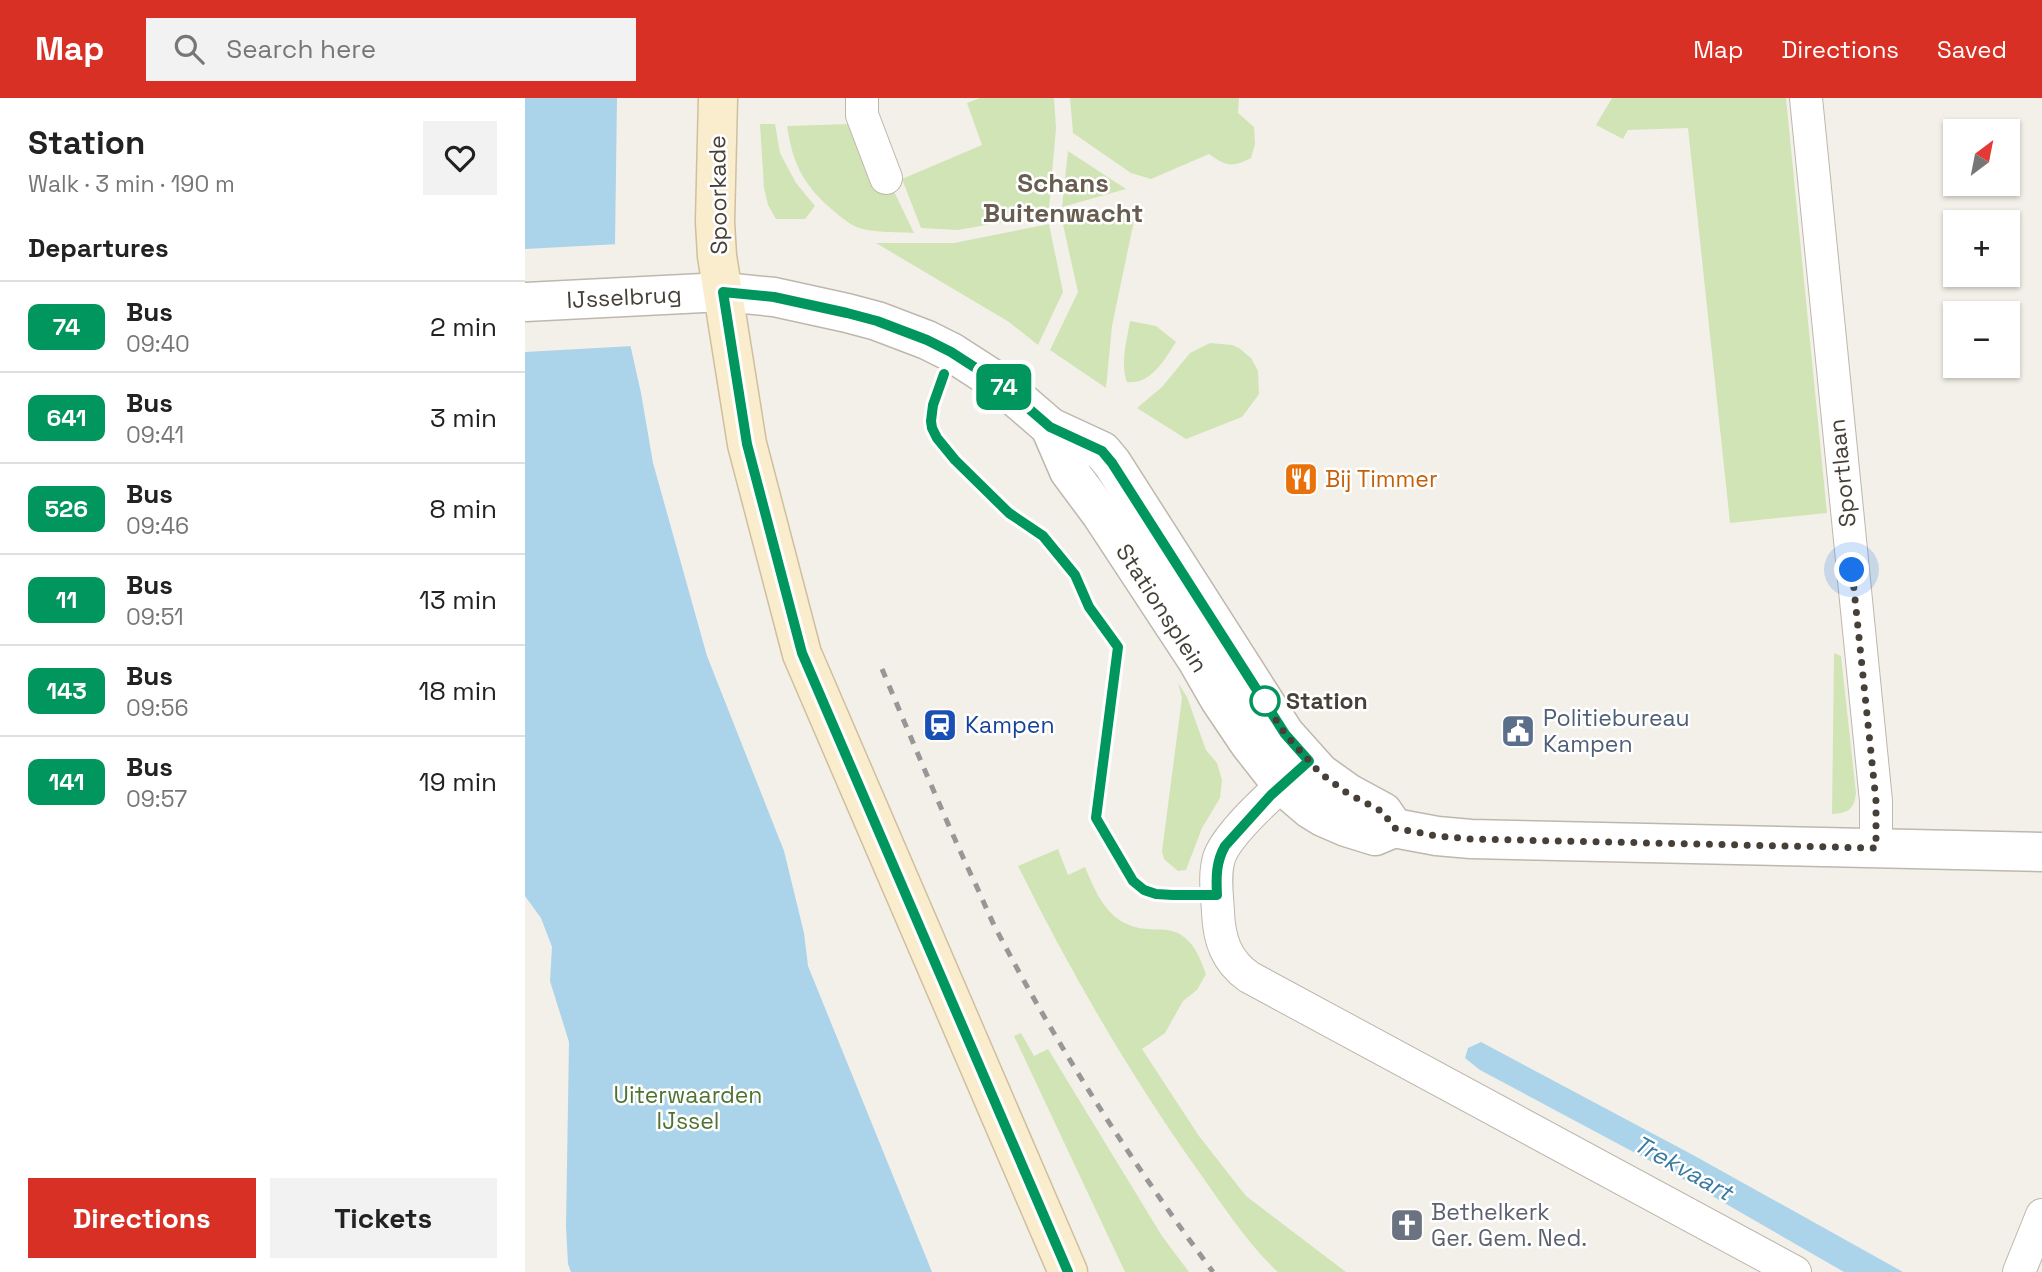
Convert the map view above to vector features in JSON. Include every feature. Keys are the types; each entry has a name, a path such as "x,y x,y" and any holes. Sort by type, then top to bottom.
{"main road":[{"name":"Spoorkade","path":"717,98 717,256 747,444 802,653 1068,1272"}],"street":[{"path":"862,98 862,116 886,178"},
{"name":"Sportlaan","path":"1806,98 1876,801 1876,848"},
{"name":"IJsselbrug","path":"525,302 723,292"},
{"name":"Stationsplein","path":"723,292 774,297 869,318 902,329 951,352 980,370 1050,427 1102,451 1285,734 1296,773 1336,785 1383,812 1394,828 1471,839 1876,848"},
{"path":"1296,773 1230,840 1220,855 1216,874 1218,928 1234,966 1248,977 1795,1272"},
{"path":"1876,848 2042,852"},
{"path":"2019,1272 2042,1214"}],"green space":[{"path":"980,98 1054,98 1056,128 1049,208 1003,222 958,230 921,228 902,179 982,145 967,103"},
{"path":"1070,98 1239,98 1238,113 1254,127 1255,144 1251,158 1229,164 1209,154 1151,179 1131,173 1073,133"},
{"path":"1612,98 1786,98 1827,513 1730,523 1688,128 1628,130 1623,139 1596,125"},
{"path":"760,124 775,124 780,153 796,183 815,206 805,219 776,219 768,205 764,188"},
{"path":"850,124 874,189 890,183 914,233 875,231 854,226 828,206 805,180 795,160 787,126"},
{"path":"1068,151 1126,189 1062,207"},
{"path":"1120,207 1135,216 1112,326 1106,388 1050,350 1078,292 1062,220"},
{"path":"1049,224 1063,292 1038,345 1009,322 876,243 954,243"},
{"path":"1130,321 1156,326 1176,342 1156,370 1136,382 1127,382 1124,367"},
{"path":"1210,343 1232,345 1251,358 1258,371 1259,394 1242,417 1186,439 1137,408 1162,387 1190,353"},
{"path":"1834,653 1841,656 1856,793 1849,810 1832,814"},
{"path":"1178,683 1187,697 1206,750 1217,763 1222,780 1220,798 1202,828 1186,870 1178,871 1164,859 1162,851 1182,698"},
{"path":"1058,849 1068,875 1085,867 1101,899 1115,916 1134,927 1176,932 1195,949 1206,974 1197,990 1183,1001 1165,1033 1142,1049 1199,1136 1246,1196 1346,1272 1278,1272 1236,1224 1174,1135 1103,1023 1018,866"},
{"path":"1021,1033 1034,1056 1048,1049 1162,1236 1189,1272 1125,1272 1014,1036"}],"water":[{"name":"Uiterwaarden IJssel","path":"525,98 617,98 615,243 620,266 622,308 653,463 707,656 784,851 804,933 808,966 932,1272 571,1272 568,1264 566,1227 569,1042 550,981 552,947 541,918 525,896"},
{"name":"Trekvaart","path":"1481,1042 1693,1155 1903,1272 1844,1272 1667,1170 1480,1070 1465,1058 1468,1048"}],"pier":[{"path":"619,244 625,307 633,346 525,352 525,249"}],"railway":[{"path":"882,669 961,853 1019,972 1097,1104 1213,1272"}],"bus line":[{"name":"74","path":"944,374 933,405 931,421 943,448 1009,513 1043,536 1075,575 1089,607 1118,647 1096,818 1133,881 1144,890 1156,894 1217,895 1216,874 1225,846 1271,795 1309,761 1285,734 1102,451 1050,427 980,370 951,352 902,329 847,313 774,297 723,292 747,444 802,653 1068,1272"}],"place":[{"name":"Bij Timmer","path":"1301,479"},
{"name":"Station","path":"1265,701"},
{"name":"Kampen","path":"940,725"},
{"name":"Politiebureau Kampen","path":"1518,731"},
{"name":"Bethelkerk Ger. Gem. Ned.","path":"1407,1225"}],"district":[{"name":"Schans Buitenwacht","path":"1063,198"}],"route":[{"path":"1265,701 1260,695 1285,734 1320,773 1347,793 1383,812 1394,828 1471,839 1876,848 1876,801 1852,570"}]}
